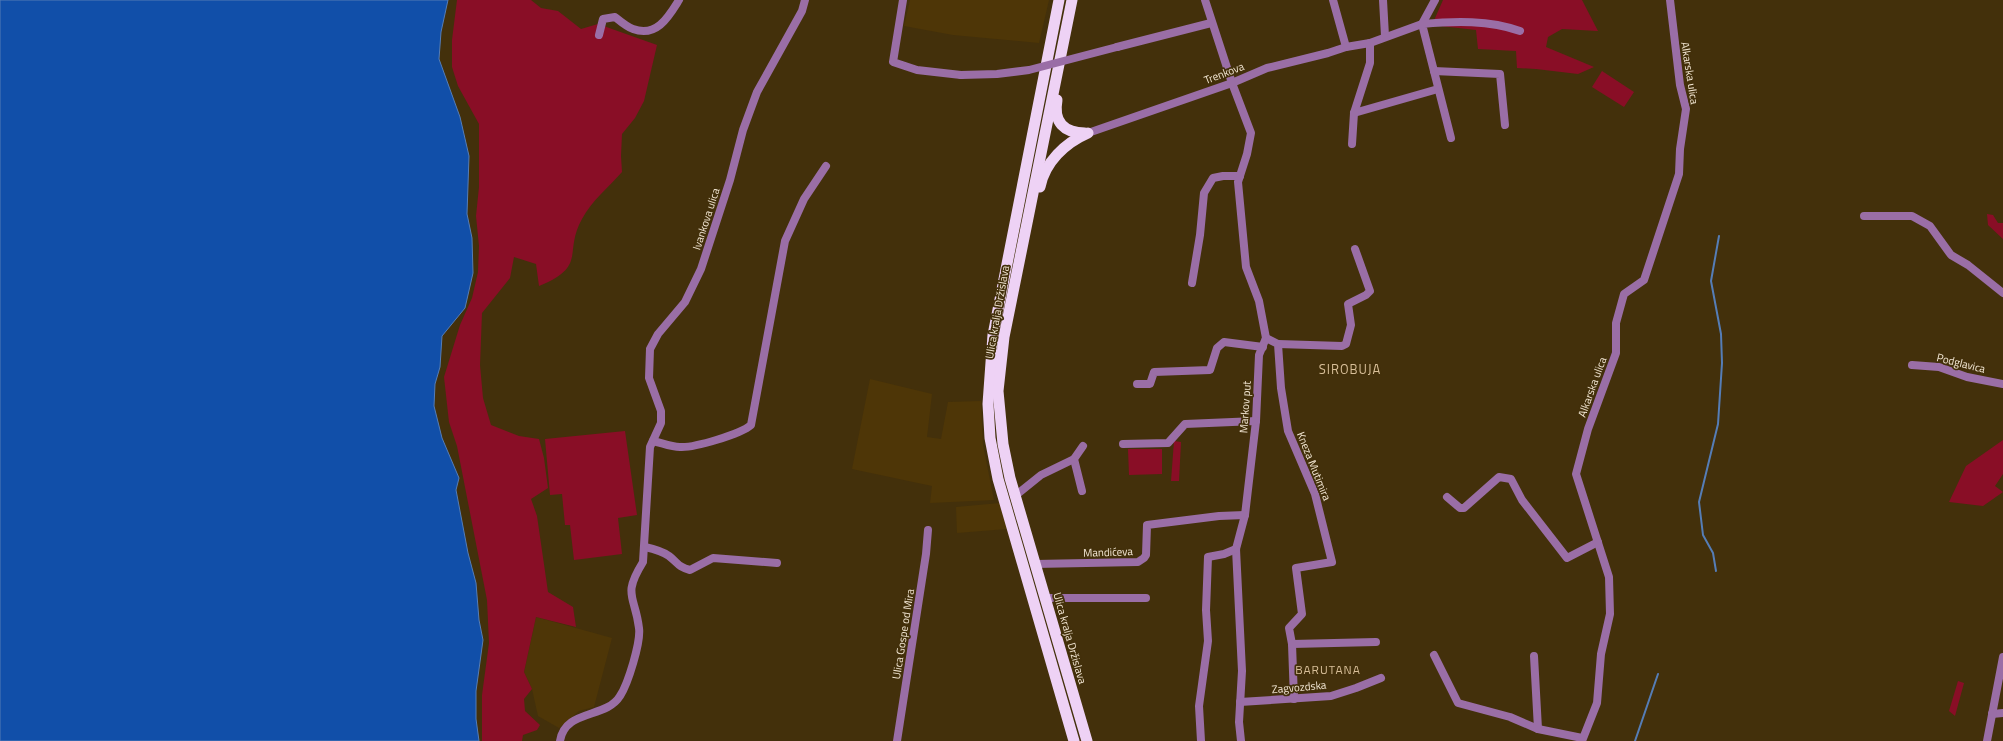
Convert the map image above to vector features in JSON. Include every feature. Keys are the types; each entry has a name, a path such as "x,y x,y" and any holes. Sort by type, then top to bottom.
{"highway":[{"name":"Ulica kralja Držislava","path":"1060,0 993,335 988,404 990,438 998,479 1074,741"},
{"name":"Ulica kralja Držislava","path":"1072,0 1004,337 998,391 1003,444 1015,496 1087,741"},
{"path":"1057,74 1060,81 1056,107 1057,117 1061,124 1068,130 1075,133 1088,133"},
{"path":"1030,205 1037,200 1047,167 1075,138 1088,133"}],"street":[{"path":"599,35 603,19 615,17 634,29 649,30 664,23 679,0"},
{"name":"Ivankova ulica","path":"560,741 561,732 569,723 608,707 619,698 626,686 640,630 631,600 631,588 634,576 643,562 650,447 661,423 661,411 649,378 650,349 658,334 685,302 701,269 730,180 743,130 757,92 802,11 805,0"},
{"path":"903,0 892,62 917,70 961,75 997,74 1029,70 1211,22"},
{"name":"Markov put","path":"1205,0 1232,83 1251,133 1247,154 1238,182 1246,267 1259,301 1266,338 1259,355 1256,421 1245,515 1236,549 1241,656 1239,722 1241,741"},
{"path":"1333,0 1346,47"},
{"path":"1383,0 1385,36"},
{"path":"1435,0 1422,24 1451,138"},
{"name":"Alkarska ulica","path":"1582,740 1597,703 1601,654 1610,614 1609,577 1576,474 1588,429 1616,353 1616,323 1624,294 1644,280 1679,174 1680,149 1686,108 1680,85 1670,0"},
{"name":"Trenkova","path":"1088,133 1232,83 1267,68 1370,42 1422,24 1458,21 1506,26 1520,31"},
{"path":"1352,144 1354,113 1370,63 1370,42"},
{"path":"1434,71 1500,74 1505,125"},
{"path":"1354,113 1438,89"},
{"path":"653,441 680,447 693,447 740,432 751,425 785,241 804,199 826,166"},
{"path":"1192,283 1200,235 1204,193 1213,178 1223,176 1240,176"},
{"path":"1864,216 1912,216 1930,226 1951,255 1968,265 2003,292"},
{"path":"1266,338 1278,344 1342,346 1346,344 1350,325 1348,304 1366,295 1370,291 1356,249"},
{"path":"1137,384 1150,384 1154,372 1210,370 1217,348 1224,342 1263,347"},
{"name":"Kneza Mutimira","path":"1278,344 1281,388 1288,431 1315,494 1332,562 1296,568 1302,614 1289,628 1292,644 1294,699"},
{"name":"Podglavica","path":"1912,365 1939,367 1967,377 2003,384"},
{"path":"1124,444 1168,443 1185,424 1256,421"},
{"path":"1015,496 1041,475 1074,459 1083,446"},
{"path":"1074,459 1082,491"},
{"path":"1447,497 1460,508 1464,508 1500,477 1511,479 1522,500 1567,558 1598,542"},
{"name":"Mandićeva","path":"1035,564 1138,562 1146,555 1148,525 1219,516 1245,515"},
{"name":"Ulica Gospe od Mira","path":"897,741 926,554 928,530"},
{"path":"645,547 657,549 669,556 680,568 690,570 713,558 777,563"},
{"path":"1201,741 1198,706 1208,641 1206,610 1208,557 1224,554 1236,549"},
{"path":"1045,598 1146,598"},
{"path":"1292,644 1376,642"},
{"path":"1434,655 1458,703 1510,717 1538,729 1582,740"},
{"path":"1534,656 1538,729"},
{"path":"1987,741 2003,657"},
{"name":"Zagvozdska","path":"1240,702 1331,696 1381,678"},
{"path":"1992,714 2003,713"}],"shaded area":[{"path":"457,0 531,0 541,8 558,11 581,29 598,24 657,45 644,101 635,118 622,134 622,172 595,200 582,219 574,241 572,258 569,265 564,272 554,279 539,286 536,264 514,257 510,278 482,313 480,365 483,398 491,425 519,436 539,439 544,458 548,488 531,499 537,516 548,592 573,607 576,627 536,617 524,672 532,689 524,699 525,711 540,725 537,730 523,735 522,741 482,741 482,695 489,643 487,600 457,446 449,422 444,377 460,325 472,298 478,272 479,246 476,216 479,187 479,124 458,86 452,67 452,40"},
{"path":"910,0 1049,0 1039,43 953,35 904,26"},
{"path":"1443,0 1582,0 1598,31 1562,29 1548,37 1546,47 1594,67 1578,74 1517,68 1516,51 1478,49 1476,30 1432,25"},
{"path":"1602,71 1634,92 1624,107 1592,87"},
{"path":"1987,214 1993,215 1998,223 2003,223 2003,239 1988,225"},
{"path":"870,379 932,394 927,437 941,439 948,402 981,401 983,445 994,500 930,503 932,486 852,469"},
{"path":"625,431 637,515 618,518 622,554 574,560 570,525 565,525 562,494 550,495 545,439"},
{"path":"2003,440 2003,474 1995,486 2003,492 1983,506 1949,502 1966,466"},
{"path":"1174,441 1181,442 1179,481 1171,481"},
{"path":"1128,449 1162,449 1162,474 1129,475"},
{"path":"1000,503 1007,529 957,533 956,507"},
{"path":"536,617 612,638 594,707 579,711 559,728 538,716 532,689 524,672"},
{"path":"1958,681 1964,683 1955,716 1949,711"}],"water":[{"path":"0,0 448,0 441,32 439,59 460,117 469,156 467,214 472,238 473,273 465,308 442,336 440,367 435,384 434,406 442,438 459,478 456,490 468,553 476,583 479,620 483,640 476,691 476,719 479,741 0,741"}],"waterway":[{"path":"1716,571 1713,553 1703,535 1699,502 1718,424 1722,363 1721,334 1711,281 1719,236"},
{"path":"1635,741 1658,674"}],"district":[{"name":"SIROBUJA","path":"1350,369"},
{"name":"BARUTANA","path":"1328,670"}]}
